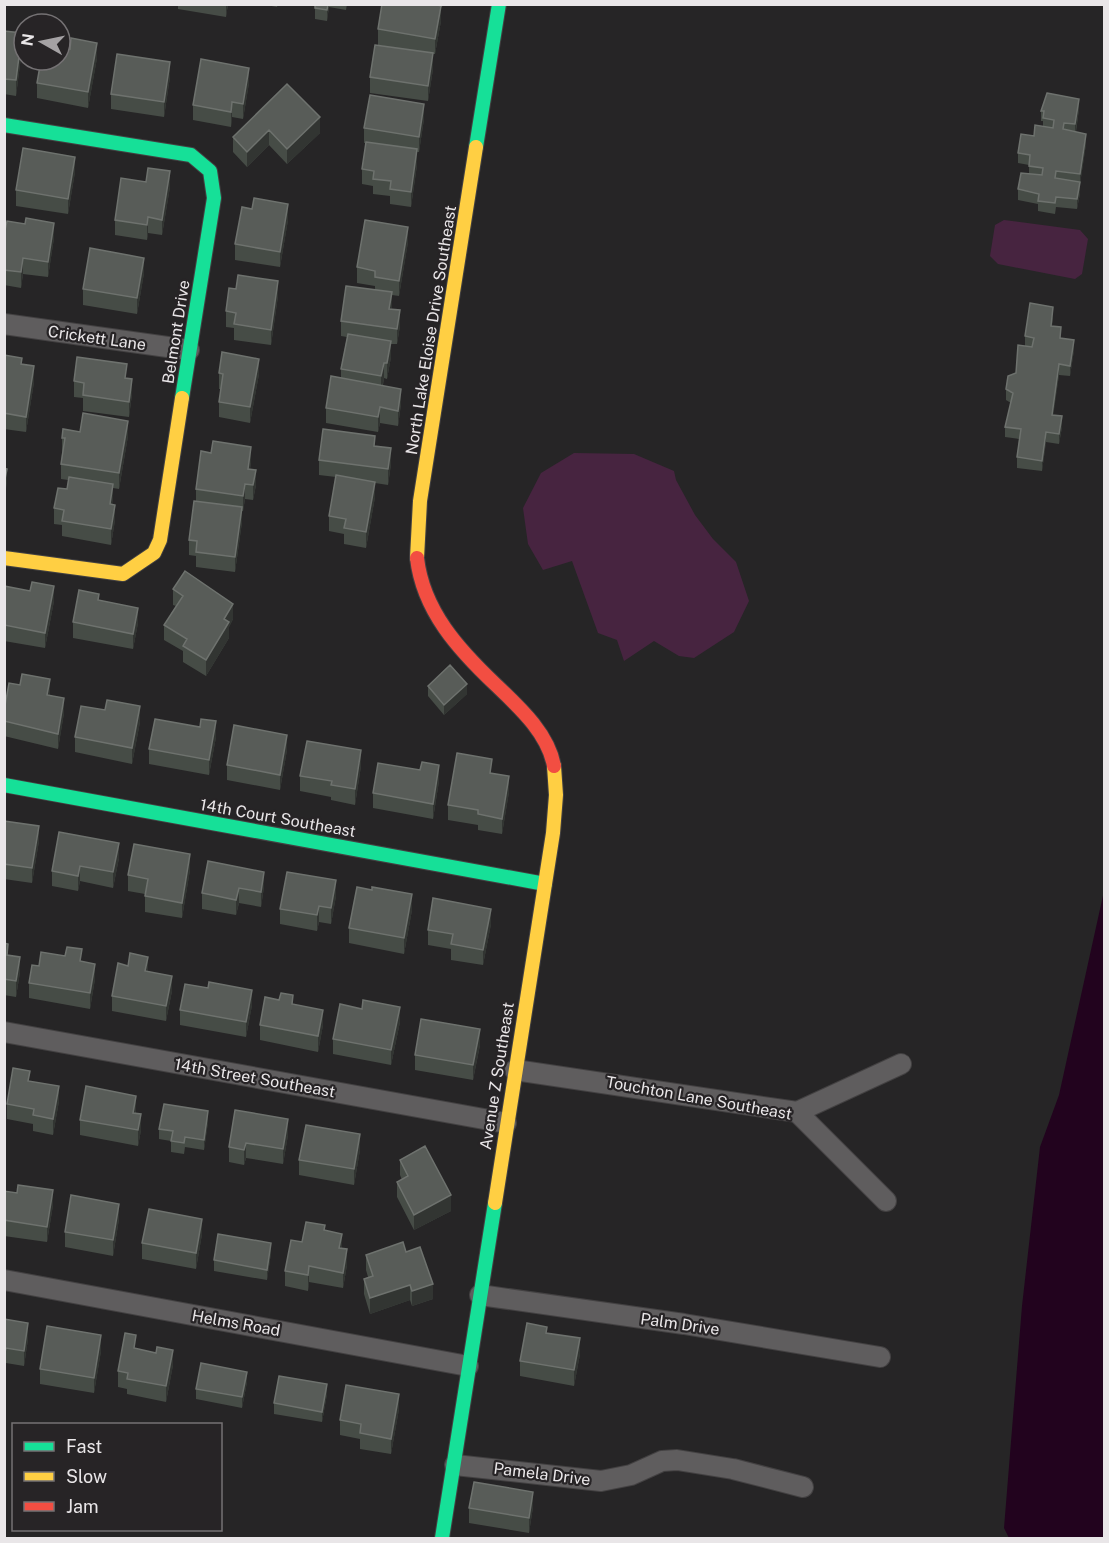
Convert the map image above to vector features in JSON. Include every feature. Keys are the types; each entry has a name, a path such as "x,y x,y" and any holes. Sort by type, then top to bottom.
{"street":[{"name":"North Lake Eloise Drive Southeast","path":"463,648 443,628 427,597 418,567 416,538 499,4"},
{"name":"Belmont Drive","path":"4,125 191,155 210,171 214,198 160,540 154,553 123,574 4,558"},
{"name":"Crickett Lane","path":"4,324 189,350"},
{"name":"Avenue Z Southeast","path":"442,1539 545,884 555,792 548,747 527,715 463,648"},
{"name":"14th Court Southeast","path":"4,785 545,884"},
{"name":"14th Street Southeast","path":"4,1032 506,1123"},
{"path":"797,1112 901,1064"},
{"name":"Touchton Lane Southeast","path":"514,1070 797,1112 886,1201"},
{"name":"Helms Road","path":"4,1280 468,1366"},
{"name":"Palm Drive","path":"480,1295 684,1324 880,1357"},
{"name":"Pamela Drive","path":"454,1465 601,1481 631,1475 662,1461 677,1460 733,1469 803,1487"}],"shaded area":[{"path":"1004,220 1080,230 1088,239 1082,274 1075,279 998,264 990,256 995,225"},
{"path":"574,453 634,454 674,471 676,480 695,515 713,539 736,562 749,601 734,632 694,658 679,656 654,641 624,661 617,640 598,633 572,561 543,570 528,544 523,508 541,473"},
{"path":"1104,891 1104,1538 1009,1538 1004,1528 1022,1306 1040,1147 1059,1095"}],"building":[{"path":"315,4 328,4 327,10 315,8"},
{"path":"382,4 441,6 435,39 378,29"},
{"path":"4,31 12,32 12,72 17,72 16,80 4,79"},
{"path":"72,38 97,43 88,92 37,83 39,72 72,72"},
{"path":"375,45 433,53 428,86 370,77"},
{"path":"117,54 170,62 164,102 111,94"},
{"path":"201,59 249,68 243,104 232,102 231,112 193,105"},
{"path":"287,84 320,117 287,149 269,130 247,152 233,137"},
{"path":"1047,93 1079,99 1075,124 1064,123 1063,129 1086,134 1080,174 1056,171 1055,178 1080,182 1077,199 1056,197 1055,203 1038,201 1039,194 1018,189 1021,173 1042,175 1043,168 1029,166 1030,155 1018,153 1021,134 1034,136 1035,125 1053,128 1054,120 1043,118 1044,111 1041,111"},
{"path":"370,95 424,104 419,137 364,128"},
{"path":"366,142 417,149 411,192 390,189 391,181 373,179 374,171 362,169"},
{"path":"23,148 75,157 68,199 16,190"},
{"path":"148,168 170,171 162,220 148,217 147,225 115,220 121,178 146,182"},
{"path":"254,198 288,204 280,252 235,244 242,207 252,209"},
{"path":"26,218 54,223 48,262 23,258 21,272 4,270 4,235 7,221 25,224"},
{"path":"365,220 408,227 399,281 375,277 375,271 357,267"},
{"path":"90,248 144,258 137,298 83,289"},
{"path":"238,275 278,281 271,330 234,324 236,313 226,311 229,288 236,289"},
{"path":"346,286 392,292 389,309 400,310 397,329 341,321"},
{"path":"1030,303 1053,307 1051,326 1061,327 1060,338 1074,340 1070,366 1059,364 1052,415 1062,416 1059,434 1046,432 1042,461 1017,457 1021,429 1005,427 1013,393 1006,389 1008,376 1016,373 1018,345 1032,347 1034,338 1025,336"},
{"path":"348,334 391,341 387,363 384,363 381,376 341,369"},
{"path":"222,352 259,359 250,407 219,402 223,374 219,373"},
{"path":"4,355 22,358 21,364 34,366 26,417 4,413"},
{"path":"77,357 127,364 125,378 132,379 129,402 83,395 84,383 74,381"},
{"path":"331,376 401,389 398,411 380,407 378,417 326,408"},
{"path":"83,413 128,421 119,473 61,464 65,438 62,438 63,429 80,432"},
{"path":"323,429 375,436 374,446 391,448 388,469 319,460"},
{"path":"213,441 251,447 248,469 256,470 253,485 245,484 243,496 196,489 201,451 211,453"},
{"path":"4,468 7,469 4,484"},
{"path":"336,475 375,482 366,532 344,528 346,519 329,516"},
{"path":"69,477 113,484 110,504 115,505 111,529 62,521 64,510 54,508 58,488 67,489"},
{"path":"194,501 242,507 235,557 196,552 197,541 189,540"},
{"path":"185,571 233,604 224,619 229,622 206,660 183,646 187,639 164,625 183,596 173,589"},
{"path":"32,582 54,586 45,633 4,625 4,586 30,591"},
{"path":"79,590 99,594 98,600 138,608 133,634 73,622"},
{"path":"450,665 467,684 444,705 428,686"},
{"path":"22,674 50,679 47,695 64,698 58,734 4,721 9,683 20,685"},
{"path":"107,700 140,706 132,748 75,737 81,706 105,710"},
{"path":"155,719 200,727 201,719 216,721 209,760 149,749"},
{"path":"234,725 287,735 280,775 227,765"},
{"path":"307,741 361,750 355,789 331,785 332,781 300,776"},
{"path":"457,753 492,759 490,773 509,776 502,819 478,814 478,810 448,805"},
{"path":"422,762 439,765 433,804 373,793 378,763 420,770"},
{"path":"4,821 39,826 32,868 4,864"},
{"path":"59,832 119,843 113,872 80,866 78,876 52,871"},
{"path":"134,844 190,854 182,903 145,896 148,879 128,875"},
{"path":"208,861 264,872 261,892 239,888 236,900 202,893"},
{"path":"287,872 336,880 331,908 319,906 317,915 280,909"},
{"path":"357,887 372,890 372,887 412,894 404,938 349,928"},
{"path":"433,898 491,909 483,950 451,944 453,934 428,930"},
{"path":"4,943 8,944 7,955 20,957 16,981 4,979"},
{"path":"67,947 82,949 80,961 95,964 90,993 29,983 32,965 39,966 41,952 65,956"},
{"path":"130,953 148,957 145,971 172,976 166,1006 112,996 118,963 128,966"},
{"path":"209,982 252,990 246,1022 180,1010 185,984 208,988"},
{"path":"281,993 293,995 292,1004 323,1010 318,1036 260,1025 265,997 279,1000"},
{"path":"363,1000 400,1007 391,1050 333,1039 340,1004 362,1009"},
{"path":"421,1019 480,1029 473,1065 415,1055"},
{"path":"13,1068 30,1071 28,1081 59,1086 53,1119 33,1115 34,1109 7,1104"},
{"path":"86,1086 136,1096 133,1113 141,1114 138,1130 80,1120"},
{"path":"164,1104 208,1111 204,1140 185,1137 184,1143 171,1141 173,1131 159,1129"},
{"path":"235,1110 288,1119 283,1149 246,1143 244,1150 229,1147"},
{"path":"306,1125 360,1134 354,1169 299,1160"},
{"path":"425,1146 451,1195 414,1215 397,1182 408,1176 400,1160"},
{"path":"18,1185 53,1190 47,1227 4,1220 4,1191 17,1193"},
{"path":"71,1195 119,1204 113,1240 65,1232"},
{"path":"149,1209 202,1219 196,1253 142,1243"},
{"path":"306,1222 325,1225 324,1230 342,1234 339,1248 347,1249 343,1273 309,1266 308,1275 285,1271 291,1240 302,1242"},
{"path":"218,1234 271,1243 267,1270 214,1260"},
{"path":"403,1242 406,1252 420,1247 433,1284 412,1291 410,1285 370,1298 364,1279 373,1276 366,1255"},
{"path":"4,1319 28,1323 24,1351 6,1348 4,1356"},
{"path":"527,1323 547,1327 546,1333 580,1338 574,1370 520,1361"},
{"path":"47,1326 101,1335 94,1378 40,1369"},
{"path":"125,1333 136,1335 134,1348 156,1353 157,1347 173,1350 166,1386 127,1379 128,1373 118,1371"},
{"path":"201,1363 247,1372 242,1397 196,1389"},
{"path":"279,1376 327,1384 322,1412 274,1403"},
{"path":"346,1385 399,1394 391,1439 360,1433 361,1424 340,1420"},
{"path":"474,1482 533,1492 529,1518 469,1508"}],"traffic: fast":[{"path":"476,147 499,4"},
{"path":"4,125 191,155 210,171 214,198 182,398"},
{"path":"4,785 545,884"},
{"path":"442,1538 495,1203"}],"traffic: slow":[{"path":"417,558 420,501 476,147"},
{"path":"4,558 123,574 154,553 160,540 182,398"},
{"path":"495,1203 553,833 556,795 554,766"}],"traffic: jam":[{"path":"417,558 427,595 445,628 469,658 531,721 546,743 554,766"}]}
